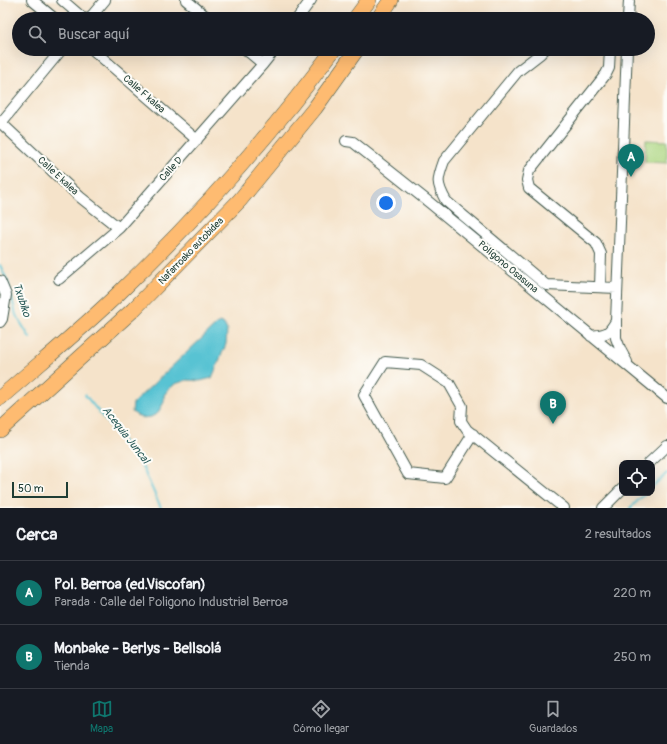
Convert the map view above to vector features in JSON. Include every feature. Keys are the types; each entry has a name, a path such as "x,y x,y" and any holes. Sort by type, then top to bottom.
{"highway":[{"path":"360,12 369,0"},
{"path":"383,12 391,0"},
{"path":"393,12 401,0"},
{"path":"0,398 120,292 196,216 270,131 329,56"},
{"name":"Nafarroako autobidea","path":"0,430 133,310 240,200 315,108 352,56"},
{"path":"240,200 271,174 313,124 363,56"}],"street":[{"path":"32,0 47,12"},
{"path":"62,0 76,12"},
{"path":"95,12 104,0"},
{"path":"186,0 201,12"},
{"path":"302,12 311,0"},
{"path":"628,12 629,0"},
{"path":"0,123 56,56"},
{"name":"Calle F kalea","path":"100,56 197,140"},
{"path":"253,56 263,64"},
{"name":"Calle D","path":"59,279 119,228 269,56"},
{"path":"537,56 518,71 444,161 439,176 439,188 446,201 546,285 617,288"},
{"path":"600,287 601,254 596,243 529,188 527,180 529,171 606,74 609,68 610,56"},
{"path":"627,56 616,338 620,351 630,367"},
{"name":"Calle E kalea","path":"0,123 80,197 119,228"},
{"name":"Polígono Osasuna","path":"346,141 353,142 430,203 667,398"},
{"path":"0,281 6,295 2,320 0,322"},
{"path":"591,336 608,333 616,321"},
{"path":"473,434 446,478 408,474 364,395 385,362 421,365 449,383 462,406 461,421 467,430 473,434 564,508"},
{"path":"652,460 667,446"},
{"path":"603,508 619,492"}],"green space":[{"path":"646,140 667,141 667,163 645,162"}],"water":[{"path":"219,322 224,324 227,330 226,344 212,378 200,381 187,380 175,384 164,395 164,402 158,413 151,417 141,418 132,412 133,403"}],"waterway":[{"name":"Txubiko","path":"0,265 8,282 16,315 30,338"},
{"name":"Acequia Juncal","path":"85,395 141,464 161,508"},
{"name":"Acequia Juncal","path":"655,484 667,473"},
{"name":"Acequia Juncal","path":"630,508 643,496"}],"place":[{"name":"Pol. Berroa (ed.Viscofan)","path":"631,177"},
{"name":"Monbake - Berlys - Bellsolá","path":"553,424"}]}
